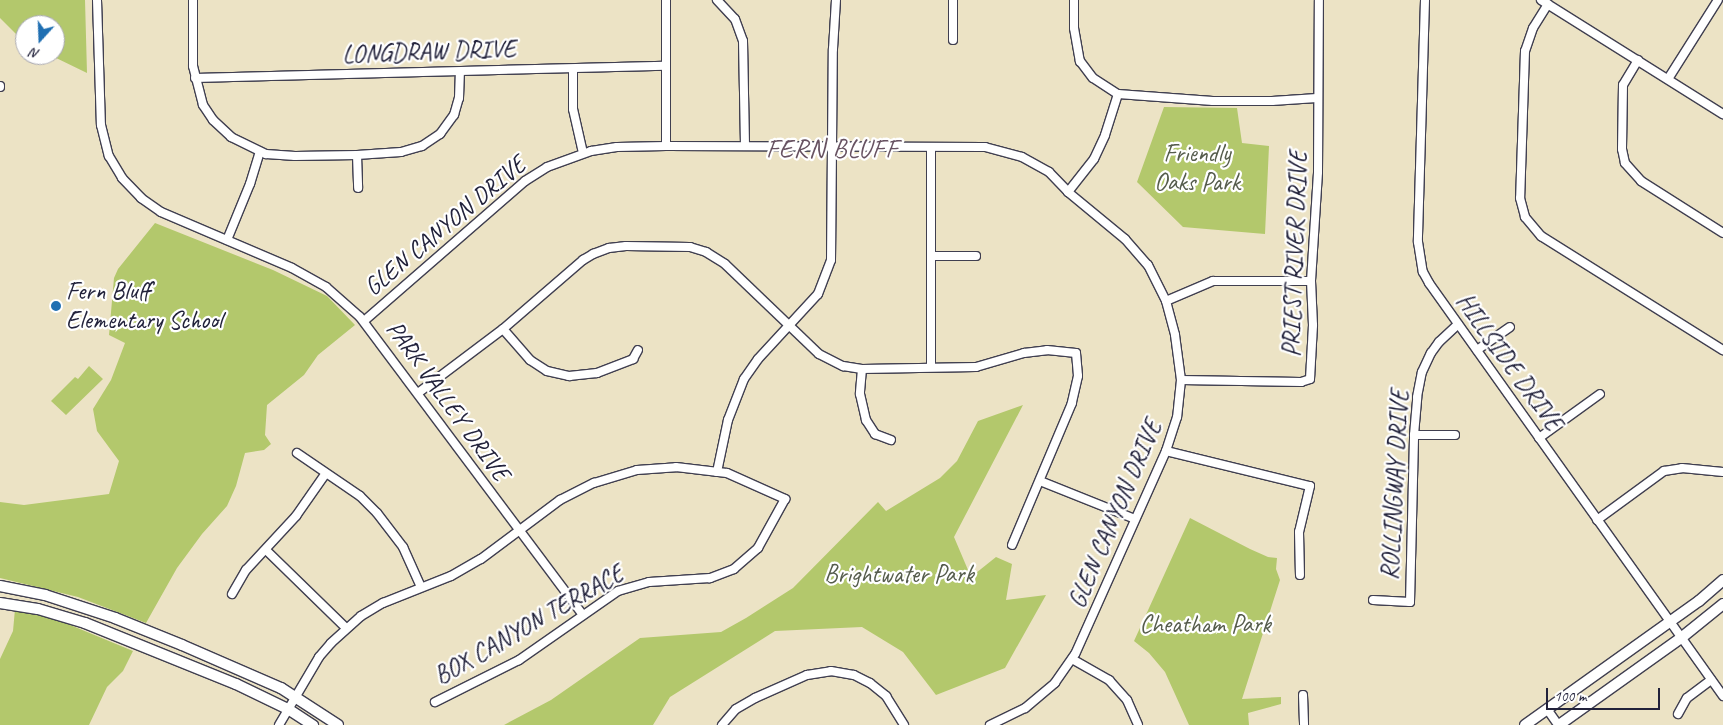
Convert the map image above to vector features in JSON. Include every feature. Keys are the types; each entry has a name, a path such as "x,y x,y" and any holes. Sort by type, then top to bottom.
{"street":[{"path":"98,0 103,0"},
{"name":"PARK VALLEY DRIVE","path":"98,0 99,105 102,133 109,156 131,189 150,206 172,218 227,240 309,277 341,299 364,321 583,615"},
{"path":"193,0 195,78 203,105 213,120 236,141 260,152 295,156 357,155 411,150 427,144 440,134 451,120 457,106 460,72"},
{"path":"666,0 666,146"},
{"path":"717,0 731,14 740,30 744,47 745,146"},
{"path":"279,725 319,657 346,628 372,609 451,576 481,559 560,500 594,483 618,474 676,467 716,472 728,420 741,384 758,359 818,294 831,260 833,49 836,0"},
{"path":"953,0 953,40"},
{"path":"1074,0 1075,35 1080,61 1093,78 1118,94 1213,101 1272,101 1317,98"},
{"name":"PRIEST RIVER DRIVE","path":"1181,380 1301,382 1310,379 1313,325 1312,281 1318,172 1319,0"},
{"name":"HILLSIDE DRIVE","path":"1424,0 1418,255 1428,284 1723,696"},
{"path":"1668,79 1718,0"},
{"path":"1723,114 1544,2 1524,51 1520,198 1525,217 1541,236 1723,350"},
{"path":"1638,60 1623,85 1622,149 1626,163 1641,181 1723,233"},
{"name":"LONGDRAW DRIVE","path":"195,78 665,66"},
{"path":"573,69 574,114 583,153"},
{"path":"1068,192 1094,159 1105,135 1118,94"},
{"name":"GLEN CANYON DRIVE","path":"364,321 524,181 547,167 583,153 617,147 666,146 985,147 1010,152 1049,172 1068,192 1125,239 1148,265 1166,301 1175,335 1181,380 1178,416 1166,451 1085,636 1072,659 1055,683 1025,708 990,725"},
{"path":"931,148 931,367"},
{"path":"227,240 250,184 260,152"},
{"path":"357,155 358,188"},
{"path":"418,393 503,329 583,260 604,250 626,246 684,246 706,252 725,264 827,360 843,366 862,369 976,367 1024,353 1047,350 1076,353 1078,376 1072,403 1012,545"},
{"path":"932,256 976,256"},
{"path":"1166,301 1190,289 1213,281 1312,281"},
{"name":"ROLLINGWAY DRIVE","path":"1373,600 1410,602 1414,435 1422,372 1439,342 1458,324"},
{"path":"1477,350 1510,327"},
{"path":"503,329 530,360 547,371 569,376 597,373 633,359 638,350"},
{"path":"862,369 860,394 866,420 878,436 891,440"},
{"path":"1539,438 1600,394"},
{"path":"1414,435 1455,435"},
{"path":"1166,451 1310,486 1298,532 1300,575"},
{"path":"297,453 360,496 377,513 403,547 421,587"},
{"path":"1597,520 1664,471 1682,468 1723,472"},
{"name":"BOX CANYON TERRACE","path":"435,702 519,660 612,595 630,586 649,582 710,578 734,568 758,548 785,499 744,479 716,472"},
{"path":"232,594 246,570 266,550 307,502 326,473"},
{"path":"1040,481 1135,519"},
{"path":"266,550 346,628"},
{"path":"1525,725 1670,622 1723,580"},
{"path":"0,586 46,595 115,618 182,645 281,688 338,725"},
{"path":"0,602 38,609 84,623 236,684 288,709 313,725"},
{"path":"1547,709 1558,725 1681,638 1723,604"},
{"path":"1072,659 1109,680 1127,700 1138,725"},
{"path":"722,725 736,709 755,698 807,675 831,671 854,675 870,683 886,696 904,725"},
{"path":"1678,714 1687,698 1711,680"},
{"path":"1303,695 1304,725"}],"green space":[{"path":"0,0 85,0 87,73 65,62 65,15 15,15 15,33 0,18"},
{"name":"Friendly Oaks Park","path":"1164,107 1237,108 1242,143 1269,146 1265,234 1183,227 1137,182"},
{"path":"155,223 273,270 327,296 355,325 318,355 304,375 267,405 265,435 271,444 264,450 245,453 236,486 227,506 202,534 177,568 146,623 78,597 0,578 0,502 24,505 109,494 119,461 97,431 93,409 111,380 125,343 109,335 114,278 118,269"},
{"path":"89,366 103,379 66,415 51,401 75,377 78,379"},
{"name":"Brightwater Park","path":"1023,405 954,537 971,577 996,557 1012,564 1006,600 1046,595 1005,668 936,695 903,652 862,627 775,631 670,697 653,725 504,725 551,700 640,638 721,632 746,618 793,588 878,502 886,511 940,478 957,461 978,421"},
{"name":"Cheatham Park","path":"1190,518 1250,549 1268,557 1277,558 1276,569 1280,580 1242,699 1281,697 1281,704 1248,713 1249,725 1189,725 1165,672 1149,653 1134,641"},
{"path":"15,609 51,617 133,651 123,671 107,687 89,725 0,725 0,659 13,631"}],"place":[{"name":"Fern Bluff Elementary School","path":"56,306"}],"district":[{"name":"FERN BLUFF","path":"832,149"}]}
